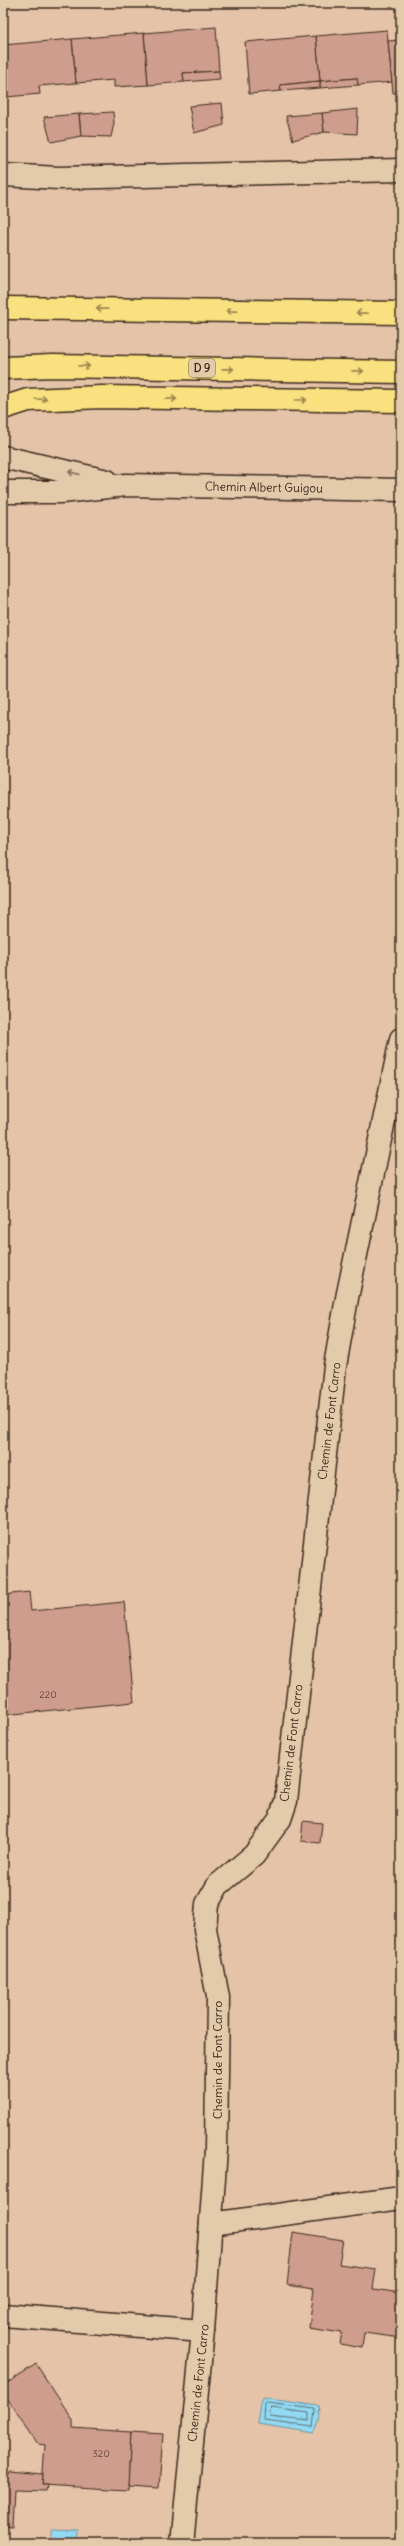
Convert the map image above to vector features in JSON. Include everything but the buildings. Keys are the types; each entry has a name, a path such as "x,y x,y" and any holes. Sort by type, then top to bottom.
{"highway":[{"path":"3,308 401,314"},
{"name":"D 9","path":"3,368 53,366 401,372"},
{"path":"3,408 28,400 102,397 401,401"}],"street":[{"path":"3,175 59,178 401,170"},
{"name":"Chemin Albert Guigou","path":"3,457 126,485"},
{"name":"Chemin Albert Guigou","path":"3,492 61,492 126,485 401,490"},
{"name":"Chemin de Font Carro","path":"182,2543 203,2331 216,2150 218,1997 205,1929 207,1904 218,1885 254,1855 280,1819 286,1802 335,1366 353,1268 401,1039"},
{"path":"211,2224 401,2198"},
{"path":"3,2315 203,2331"}],"water":[{"path":"262,2398 319,2406 319,2420 316,2430 314,2433 258,2424"},
{"path":"52,2529 78,2530 77,2543 52,2543"}]}
